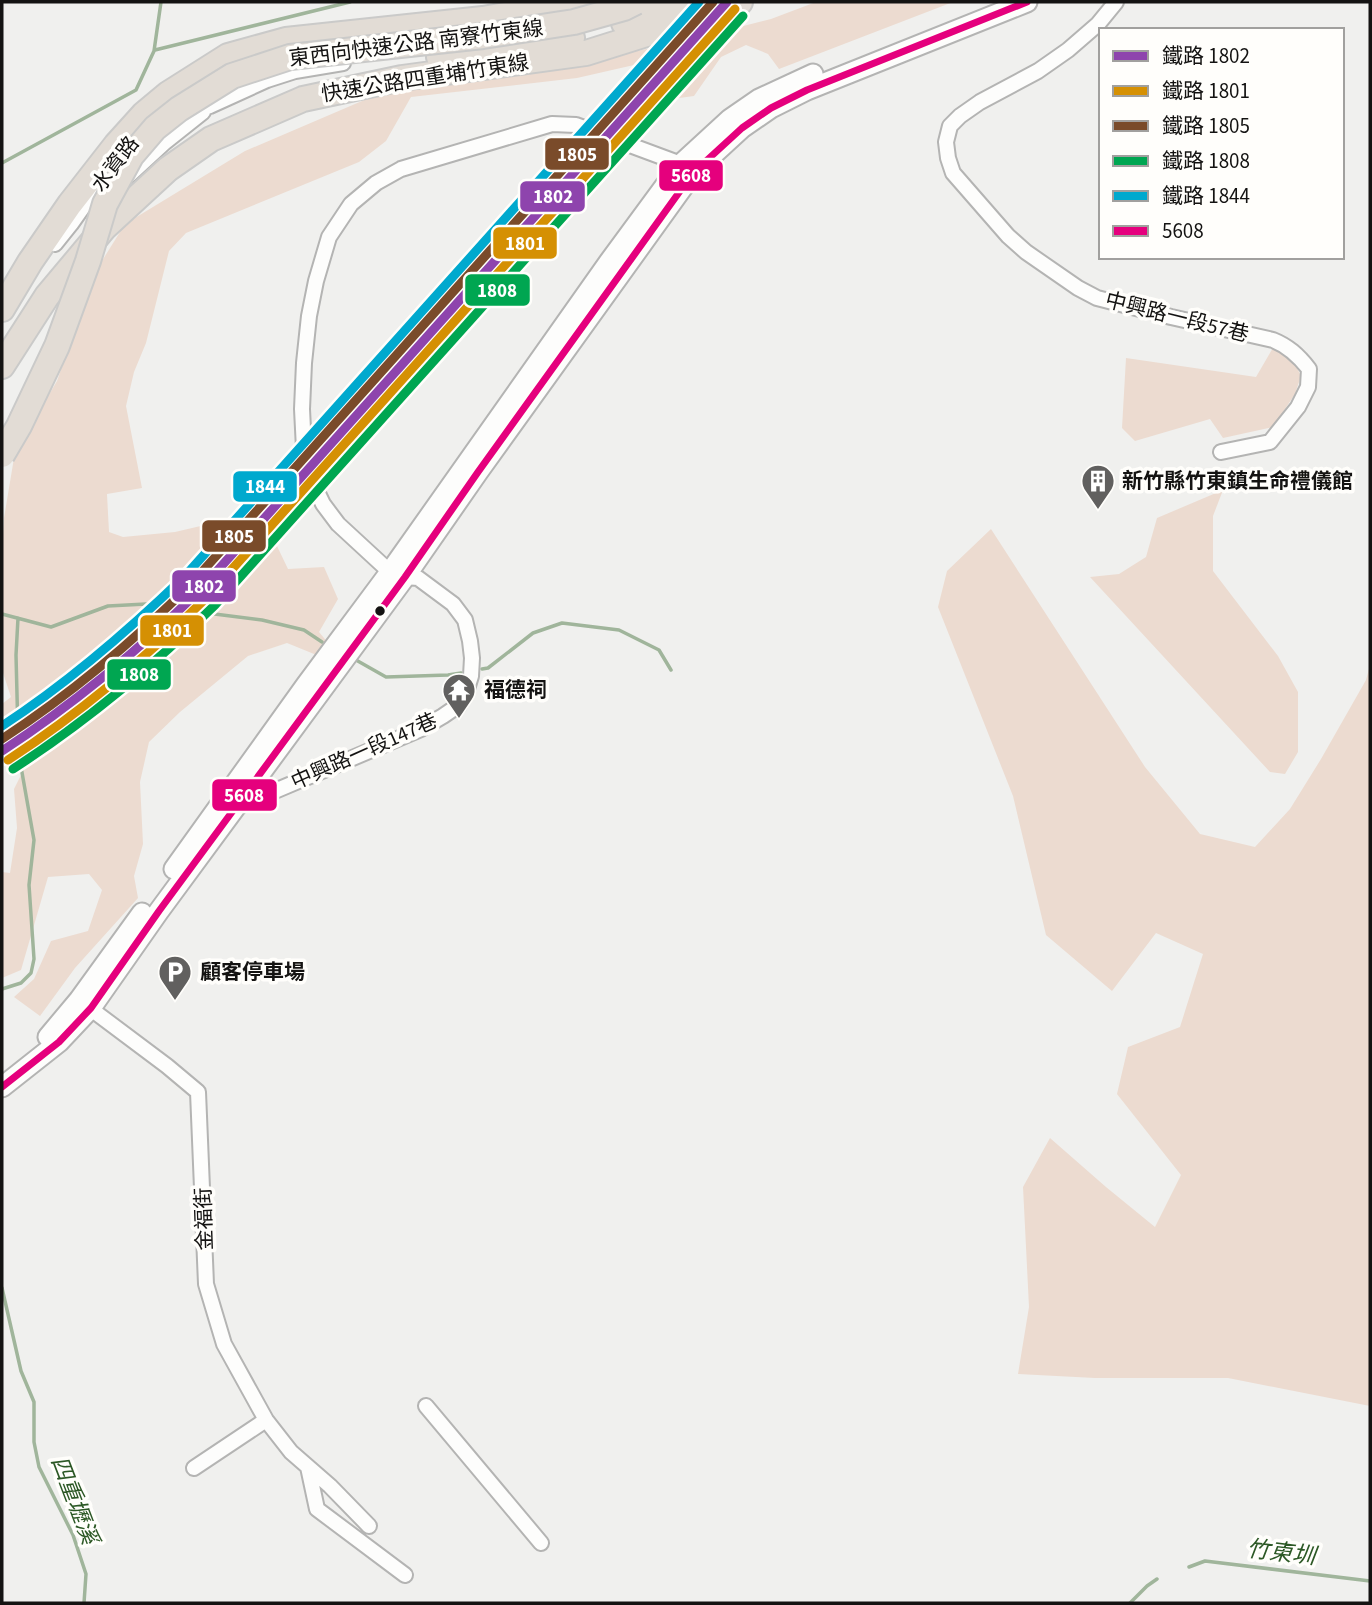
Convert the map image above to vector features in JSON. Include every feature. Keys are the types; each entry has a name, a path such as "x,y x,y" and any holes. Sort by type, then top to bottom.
{"highway":[{"name":"東西向快速公路 南寮竹東線","path":"2,309 70,204 116,145 144,114 168,94 228,56 286,40 483,19 579,2"},
{"name":"東西向快速公路 南寮竹東線","path":"2,455 19,426 57,346 88,261 105,204 131,156 155,128 180,109 232,76 290,57 483,36 561,24 624,8 636,2"},
{"name":"快速公路四重埔竹東線","path":"2,336 32,291 93,218 158,158 200,127 297,83 391,65 584,36 690,2"},
{"name":"快速公路四重埔竹東線","path":"2,366 47,296 104,228 169,169 211,139 303,99 402,78 586,52 710,14 740,2"}],"main road":[{"path":"2,1072 85,1004 159,911 316,696 610,262 681,164 730,119 759,99 795,81 993,2"},
{"path":"2,1087 59,1042 215,812 306,685 478,472 693,173 741,128 771,108 807,90 1027,2"}],"street":[{"name":"水資路","path":"352,61 600,2"},
{"name":"水資路","path":"2,318 122,152 148,123 210,106 267,80 295,71 581,27 636,12 656,2"},
{"name":"中興路一段57巷","path":"1116,2 1098,24 1068,50 1038,71 980,102 950,125 946,142 948,158 953,173 1008,236 1026,252 1078,288 1097,298 1273,340 1287,346 1298,356 1309,369 1308,387 1285,425 1270,442 1221,452"},
{"name":"水資路","path":"72,224 136,170 163,143 210,106"},
{"name":"中興路一段147巷","path":"215,812 236,808 421,729 459,705 471,676 472,658 465,620 453,604 418,578 397,574 338,524 323,504 312,481 304,449 302,409 309,317 329,237 351,204 376,183 401,169 552,124 576,125 681,164"},
{"name":"金福街","path":"85,1004 198,1092 206,1284 223,1344 266,1420 291,1452 330,1486 369,1526"},
{"path":"426,1406 541,1543"},
{"path":"194,1468 266,1420"},
{"path":"308,1467 317,1509 405,1575"}],"shaded area":[{"path":"816,2 953,2 779,69 768,54 746,45 721,57 694,96 657,101 639,84 634,65 577,78 411,97 386,141 359,162 186,233 169,251 146,343 134,372 126,406 142,488 107,494 109,532 123,537 175,532 239,517 276,544 288,569 324,567 338,599 319,632 329,644 319,656 287,643 248,656 180,712 149,742 140,782 143,844 134,876 138,898 75,968 40,1016 14,997 34,979 51,941 88,931 102,890 89,874 48,877 21,970 2,978 2,872 10,873 17,828 14,789 31,755 87,707 190,607 180,590 26,718 2,734 2,704 11,697 2,670 2,551 4,518 15,452 57,381 95,272 125,224 245,151 383,92 596,59 672,44 771,19"},
{"path":"1274,346 1292,358 1301,376 1295,394 1273,427 1223,438 1210,419 1135,441 1122,428 1126,358 1256,377"},
{"path":"1223,490 1213,516 1213,571 1278,656 1298,692 1298,752 1285,774 1270,772 1090,577 1119,574 1146,557 1157,518"},
{"path":"991,529 1145,767 1200,834 1255,847 1290,809 1366,680 1370,665 1370,1406 1228,1378 1095,1378 1018,1374 1029,1307 1023,1187 1050,1138 1155,1227 1181,1175 1117,1094 1128,1047 1180,1027 1203,954 1156,933 1112,991 1046,935 1013,796 938,607 947,571"}],"waterway":[{"path":"2,163 136,90 154,51 161,2"},
{"path":"155,50 350,2"},
{"path":"2,614 51,627 108,606 146,604 165,607"},
{"path":"191,611 262,620 304,630 322,642"},
{"name":"四重壢溪","path":"18,618 18,734"},
{"path":"482,669 488,668 533,633 562,623 619,630 659,650 671,670"},
{"path":"356,660 386,677 461,673"},
{"name":"四重壢溪","path":"2,989 21,983 31,973 34,959 29,885 34,840 18,750"},
{"name":"四重壢溪","path":"2,1288 21,1371 34,1402 34,1442 39,1467 73,1535 86,1574 84,1603"},
{"name":"竹東圳","path":"1189,1567 1205,1561 1370,1581"},
{"name":"竹東圳","path":"1130,1603 1157,1579"}],"rail line":[{"name":"1844","path":"2,726 97,656 185,576 699,2"},
{"name":"1805","path":"2,739 101,666 148,626 192,583 713,2"},
{"name":"1802","path":"2,751 105,675 200,590 727,2"},
{"name":"1801","path":"8,760 112,684 207,597 735,9"},
{"name":"1808","path":"13,769 118,692 168,650 215,605 743,16"}],"transit line":[{"name":"5608","path":"2,1087 59,1042 91,1008 159,911 405,577 693,173 742,128 771,108 807,90 1027,2"}],"place":[{"name":"新竹縣竹東鎮生命禮儀館","path":"1098,511"},
{"name":"福德祠","path":"459,720"},
{"name":"顧客停車場","path":"175,1002"}]}
